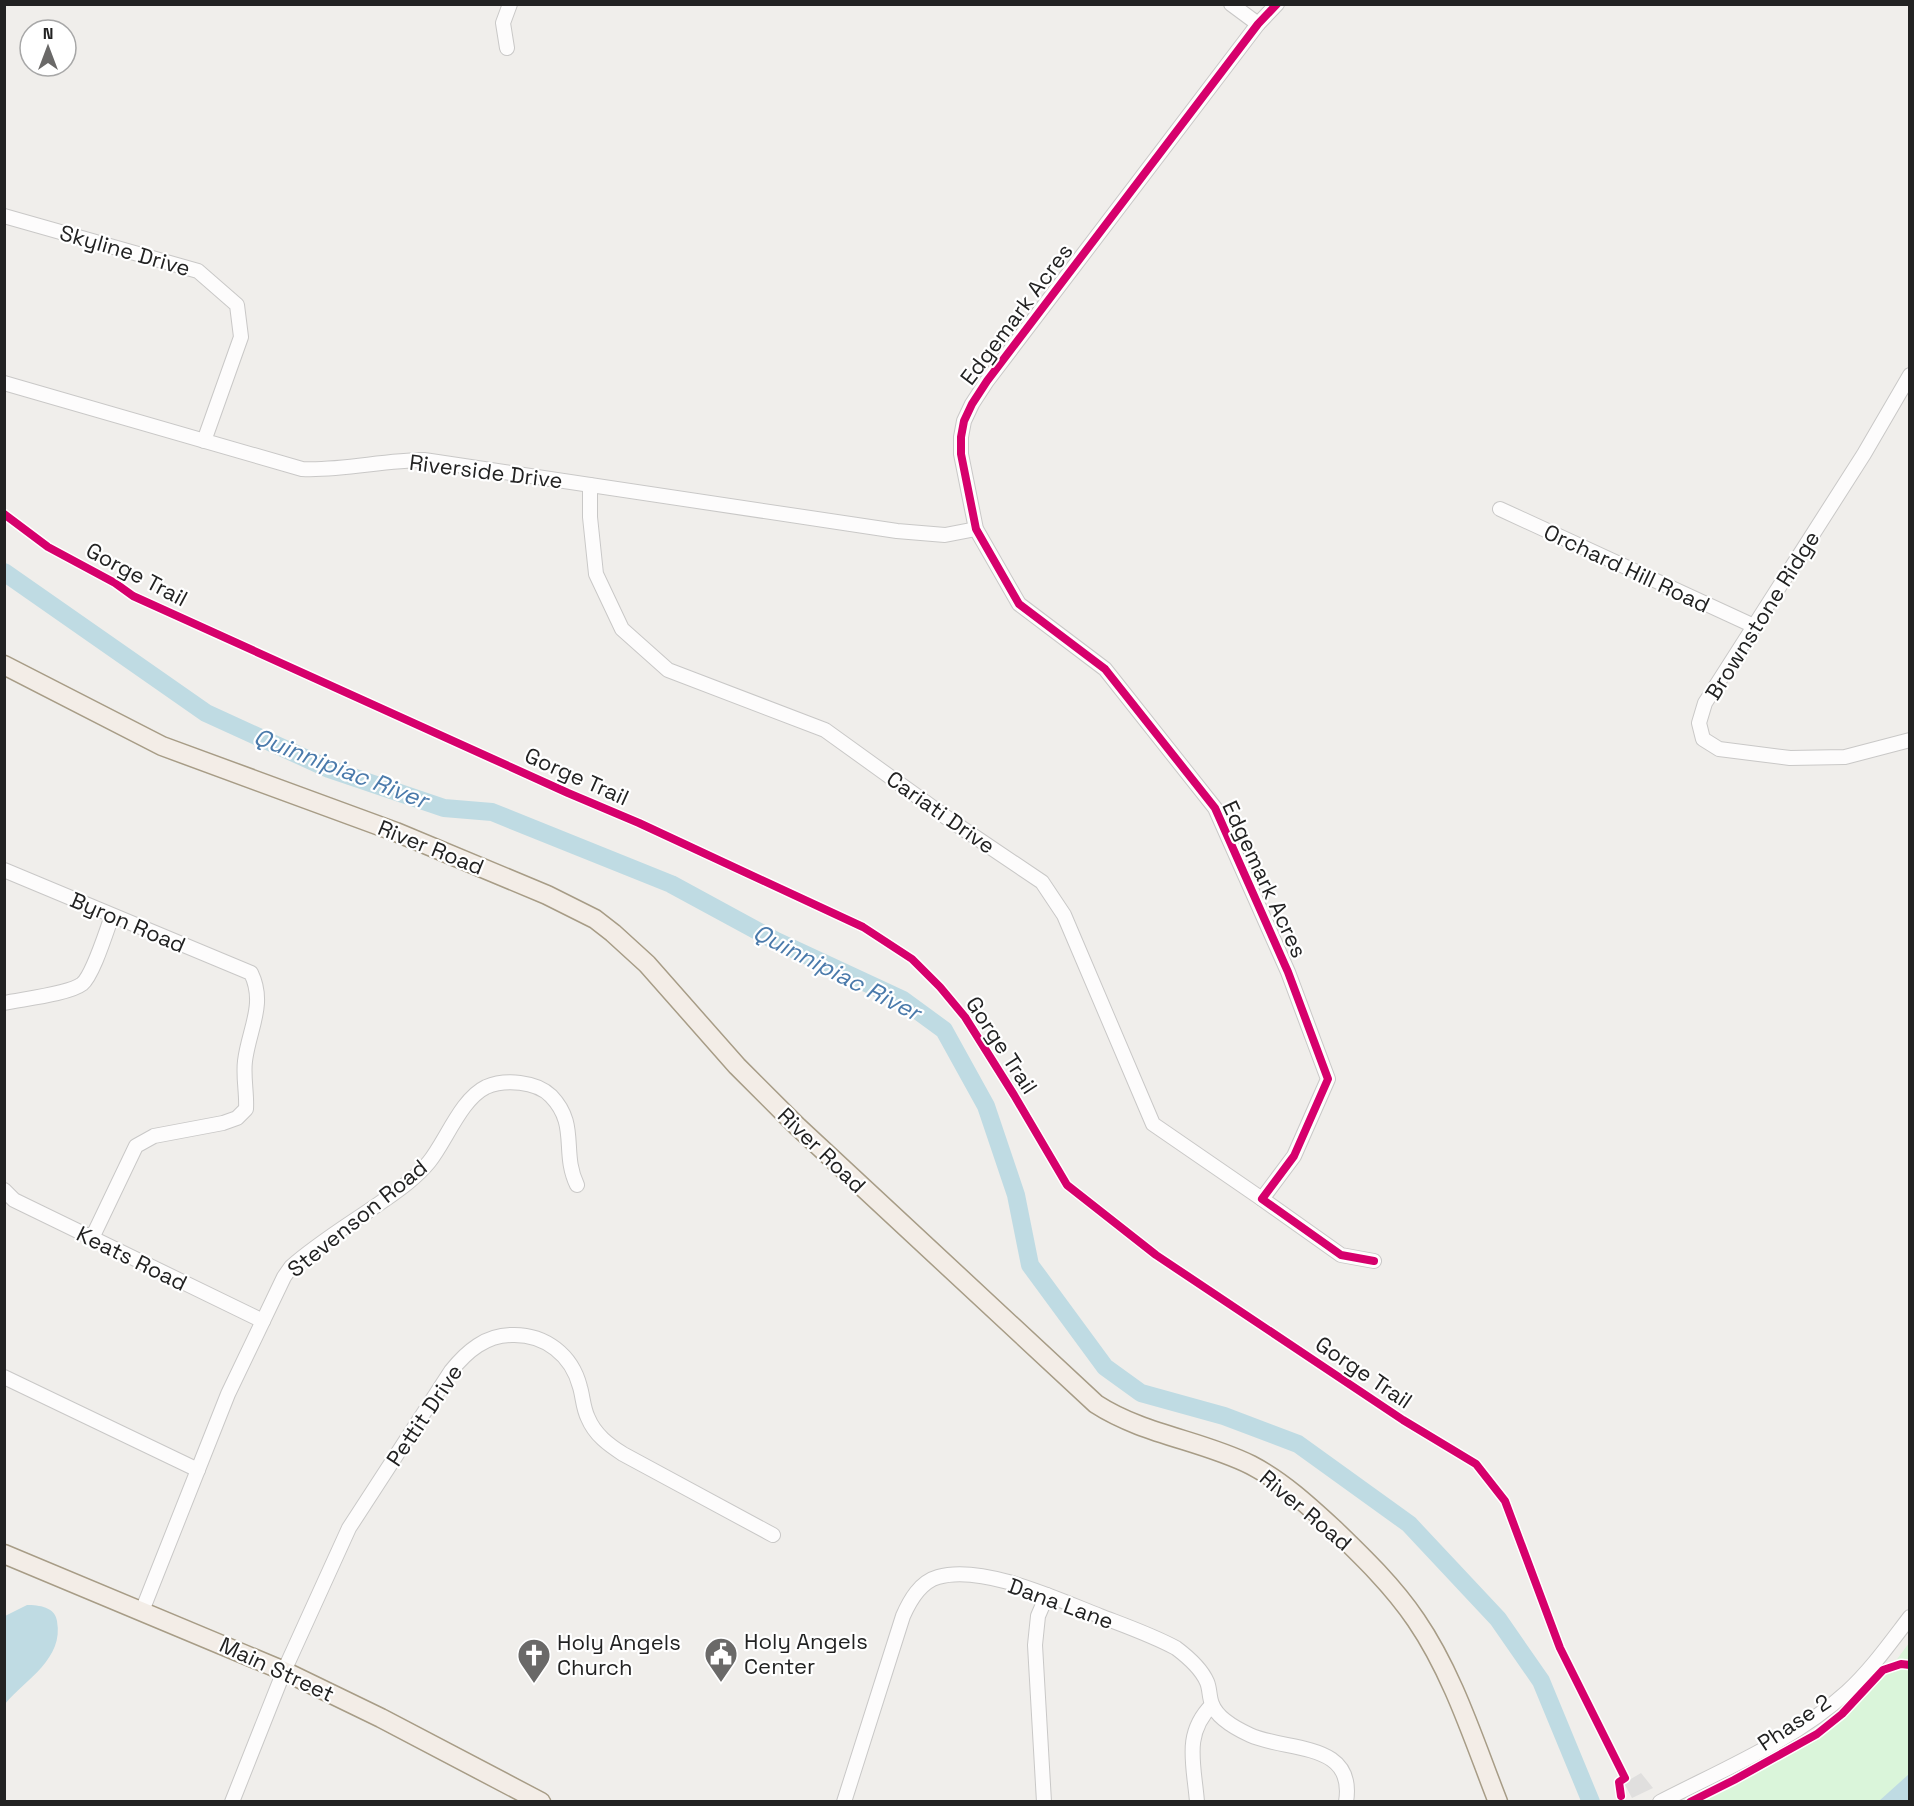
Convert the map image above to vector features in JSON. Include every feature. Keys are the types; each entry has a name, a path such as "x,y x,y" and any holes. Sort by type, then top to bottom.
{"main road":[{"name":"River Road","path":"4,665 162,746 360,818 456,856 547,895 595,919 614,933 647,964 737,1066 797,1126 1096,1404 1132,1424 1211,1449 1252,1466 1293,1493 1365,1559 1405,1604 1431,1643 1455,1694 1498,1802"},
{"name":"Main Street","path":"4,1554 284,1671 381,1718 540,1802"}],"street":[{"path":"507,48 503,23 510,4"},
{"path":"1231,4 1258,24"},
{"name":"Edgemark Acres","path":"1262,1199 1294,1155 1328,1079 1288,972 1215,808 1105,669 1019,604 976,529 961,454 961,437 964,421 972,404 1258,24 1277,4"},
{"name":"Skyline Drive","path":"4,216 198,271 237,305 241,337 204,441"},
{"name":"Brownstone Ridge","path":"1910,375 1864,454 1705,703 1699,723 1703,739 1719,749 1790,758 1845,757 1910,740"},
{"name":"Riverside Drive","path":"4,383 302,469 322,470 404,460 424,460 929,534 945,535 976,529"},
{"name":"Cariati Drive","path":"590,485 590,517 596,574 622,629 668,669 825,730 950,820 1042,882 1064,915 1154,1124 1262,1199"},
{"name":"Orchard Hill Road","path":"1500,509 1754,626"},
{"name":"Byron Road","path":"4,870 251,973 256,984 259,997 245,1060 246,1109 237,1118 224,1123 154,1136 136,1146 92,1238"},
{"path":"4,1003 71,989 82,983 90,973 112,916"},
{"name":"Stevenson Road","path":"142,1611 228,1394 284,1277 291,1267 401,1188 428,1163 469,1102 485,1088 501,1083 535,1086 549,1094 560,1108 567,1122 570,1142 569,1161 577,1185"},
{"name":"Keats Road","path":"4,1190 14,1200 263,1321"},
{"path":"1262,1199 1341,1255 1374,1261"},
{"name":"Pettit Drive","path":"232,1802 284,1671 354,1520 457,1364 474,1347 490,1339 505,1335 523,1335 539,1339 554,1347 567,1359 575,1373 588,1418 607,1443 623,1454 773,1535"},
{"path":"4,1377 198,1470"},
{"name":"Dana Lane","path":"844,1802 903,1616 909,1602 920,1589 936,1577 955,1574 1019,1584 1176,1648 1188,1656 1208,1682 1212,1705"},
{"path":"1044,1802 1035,1645 1038,1616 1047,1595"},
{"path":"1660,1802 1772,1744 1818,1715 1848,1692 1865,1674 1910,1617"},
{"path":"1197,1802 1192,1748 1194,1732 1202,1715 1212,1705 1223,1719 1249,1735 1272,1743 1319,1752 1333,1759 1342,1768 1347,1783 1346,1802"}],"green space":[{"path":"1909,1643 1909,1779 1882,1802 1696,1802 1784,1757 1825,1731 1845,1716 1869,1692"}],"shaded area":[{"path":"1641,1773 1653,1788 1632,1798 1624,1783"}],"water":[{"path":"27,1605 41,1606 50,1610 56,1616 58,1634 55,1646 42,1667 5,1704 5,1616"},
{"path":"1909,1774 1909,1801 1879,1801"}],"waterway":[{"name":"Quinnipiac River","path":"4,572 206,713 329,769 444,808 492,812 671,884 776,941 903,1000 944,1030 986,1106 1016,1195 1030,1265 1105,1367 1141,1393 1224,1416 1298,1444 1409,1524 1498,1619 1541,1681 1591,1802"}],"cycle path":[{"path":"1277,4 1258,24 987,381 964,421 961,454 976,529 1019,604 1105,669 1215,808 1288,972 1328,1079 1294,1156 1262,1199 1341,1255 1374,1261"},
{"name":"Gorge Trail","path":"4,514 48,547 115,583 133,596 639,823 863,927 912,959 965,1017 1067,1185 1156,1255 1403,1420 1476,1464 1505,1501 1560,1648 1625,1778 1619,1782 1621,1796"},
{"name":"Phase 2","path":"1690,1802 1817,1734 1842,1714 1883,1670 1901,1664 1910,1665"}],"place":[{"name":"Holy Angels Center","path":"721,1683"},
{"name":"Holy Angels Church","path":"534,1684"}]}
